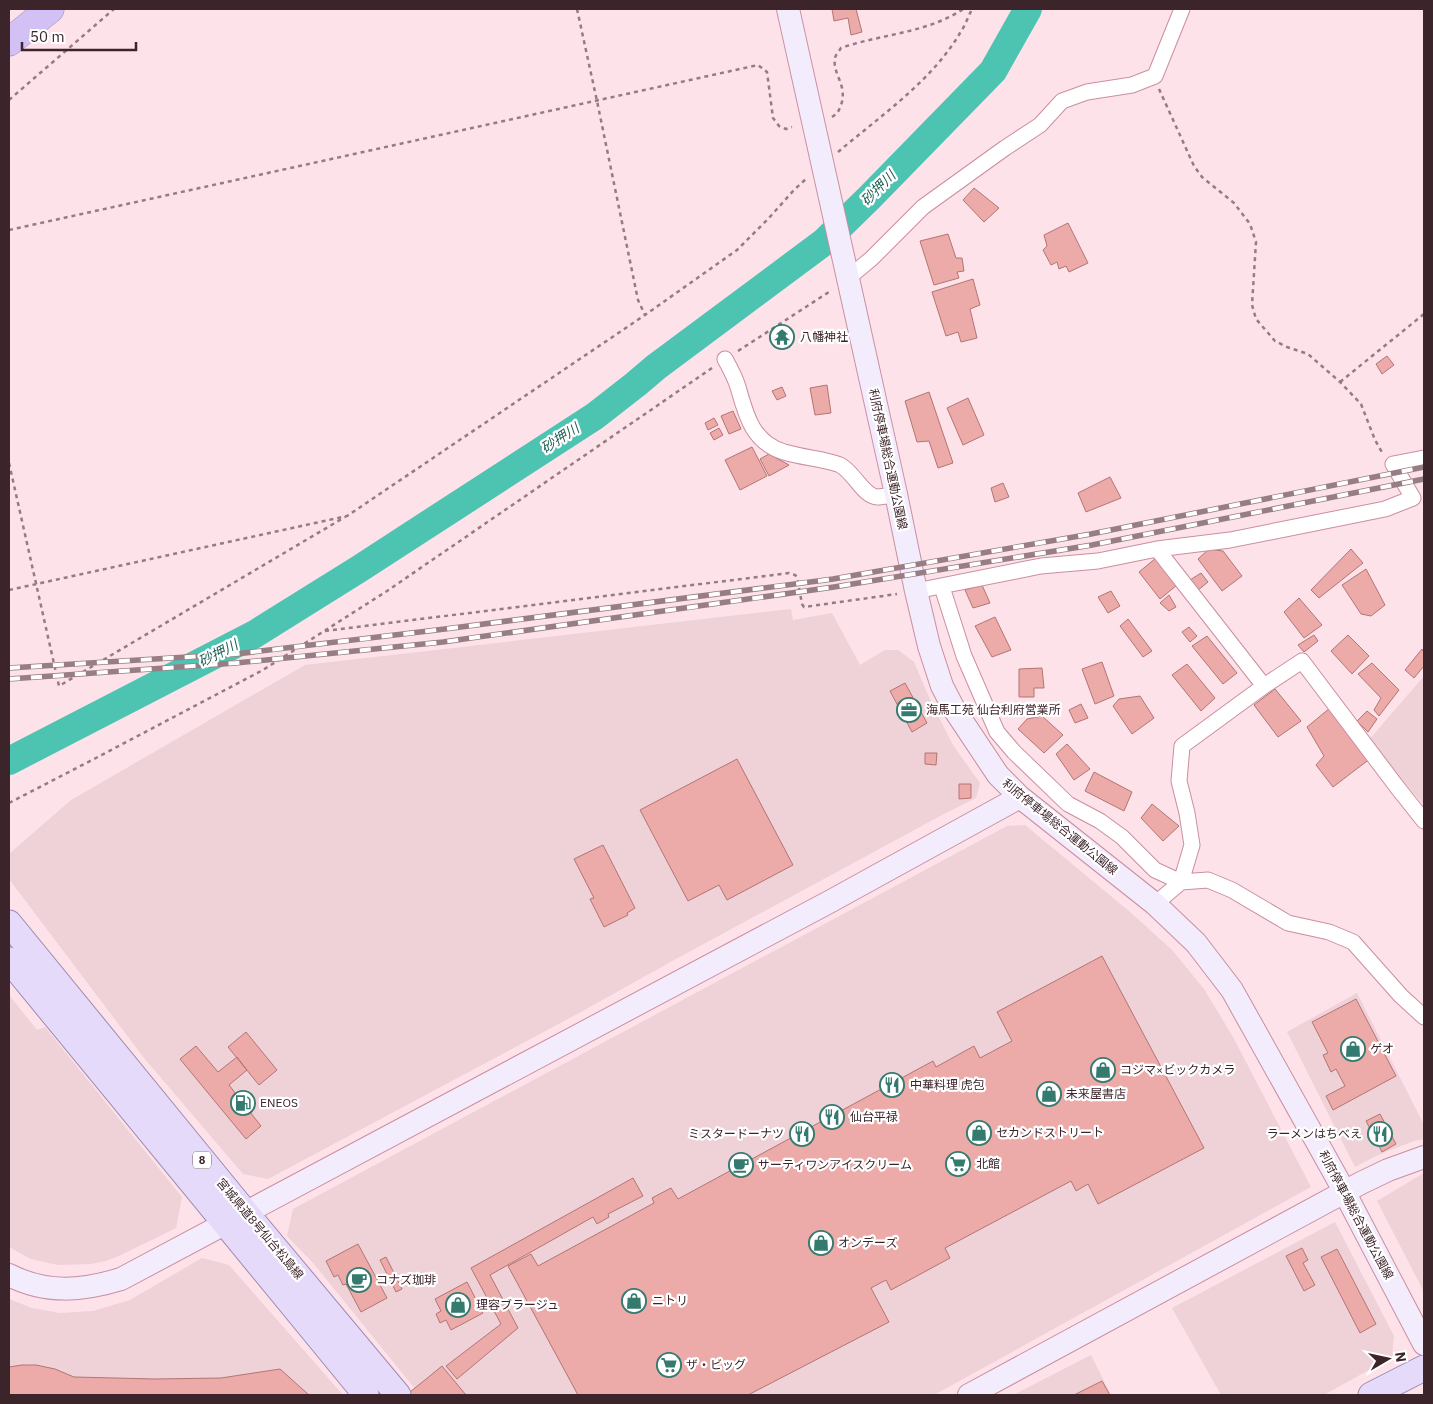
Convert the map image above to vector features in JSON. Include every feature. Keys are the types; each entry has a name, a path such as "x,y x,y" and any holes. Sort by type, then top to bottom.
{"highway":[{"path":"9,42 50,9"}],"main road":[{"name":"宮城県道8号仙台松島線","path":"9,923 236,1219 366,1395"},
{"name":"宮城県道8号仙台松島線","path":"9,960 236,1219 398,1395"},
{"path":"1371,1395 1424,1368"}],"street":[{"name":"利府停車場総合運動公園線","path":"788,9 825,170 916,591 942,686 954,709 998,776 1020,797 1155,904 1196,943 1232,990 1344,1192 1424,1344"},
{"path":"846,269 871,259 924,207 1040,125 1062,101 1087,92 1132,85 1155,76 1182,9"},
{"path":"725,359 735,380 752,427 773,448 840,465 854,476 866,492 876,497 896,494"},
{"path":"916,591 1041,566 1098,561 1157,549 1230,540 1385,509 1413,498 1392,464 1424,458"},
{"path":"1157,549 1264,686"},
{"path":"942,587 964,656 997,732 1014,752 1068,804 1100,821 1122,837 1155,870 1181,882 1208,880 1232,890 1288,923 1329,932 1354,942 1401,996 1424,1017"},
{"path":"1155,904 1181,882 1192,845 1179,781 1182,746 1302,660 1396,787 1424,821"},
{"path":"9,1275 40,1287 69,1290 103,1285 130,1275 848,892 1020,797"},
{"path":"969,1395 1344,1192 1388,1170 1424,1157"}],"path":[{"path":"9,100 114,9"},
{"path":"577,9 598,101 638,300 645,315"},
{"path":"832,117 837,114 844,96 842,83 835,65 835,56 841,48 940,21 963,9"},
{"path":"9,463 59,686 347,516 645,315 737,250 794,190 825,170 923,80 945,55 960,33 972,9"},
{"path":"9,230 758,65 766,72 773,118 778,126 786,129 792,128"},
{"path":"1155,76 1157,85 1194,166 1202,177 1234,203 1250,224 1256,242 1252,305 1256,319 1275,341 1308,354 1340,382 1361,404 1375,440 1392,464"},
{"path":"9,803 263,670 387,591 725,359 818,300 846,269"},
{"path":"1340,382 1424,314"},
{"path":"9,590 347,516"},
{"path":"324,631 789,573 798,577 804,607 916,591"}],"shaded area":[{"path":"791,609 793,620 832,613 860,665 885,650 898,650 914,662 932,704 953,745 980,783 976,798 268,1179 243,1174 144,1058 9,879 9,854 71,800 305,665"},
{"path":"1424,676 1424,805 1368,741"},
{"path":"1025,825 1130,912 1172,950 1204,989 1233,1037 1311,1187 934,1395 420,1395 314,1264 287,1236 293,1209 1007,826"},
{"path":"1357,993 1424,1125 1424,1139 1378,1155 1355,1167 1287,1032"},
{"path":"9,995 37,1030 45,1027 182,1197 176,1228 121,1255 106,1261 90,1264 58,1265 31,1259 9,1247"},
{"path":"1424,1173 1424,1292 1377,1201"},
{"path":"1335,1222 1394,1336 1392,1357 1324,1395 1221,1395 1172,1308"},
{"path":"202,1258 229,1265 343,1395 9,1395 9,1299 32,1308 60,1313 93,1311 130,1300"},
{"path":"1091,1355 1111,1395 1013,1395"}],"building":[{"path":"832,9 856,9 862,32 851,35 848,18 834,21"},
{"path":"974,188 999,208 984,222 963,200"},
{"path":"1068,223 1088,263 1069,272 1066,266 1059,269 1057,262 1051,265 1043,250 1047,246 1044,235"},
{"path":"948,234 956,258 962,258 964,271 957,272 959,278 934,285 920,241"},
{"path":"973,279 980,305 970,309 977,338 961,342 958,332 946,336 932,292"},
{"path":"1387,356 1394,365 1382,374 1376,364"},
{"path":"827,385 831,413 815,415 810,388"},
{"path":"782,387 786,396 777,400 772,391"},
{"path":"929,392 953,463 938,468 929,441 917,442 905,401"},
{"path":"968,398 984,435 963,445 947,408"},
{"path":"733,411 741,429 729,434 721,416"},
{"path":"714,418 718,425 708,430 705,423"},
{"path":"719,428 723,435 714,440 710,433"},
{"path":"752,447 767,476 740,490 725,460"},
{"path":"769,454 789,465 769,476 760,459"},
{"path":"1110,477 1121,498 1086,512 1078,493"},
{"path":"1003,483 1009,497 995,502 991,488"},
{"path":"1209,549 1223,551 1242,576 1222,591 1198,559"},
{"path":"1351,549 1363,563 1319,598 1311,590"},
{"path":"1156,558 1177,585 1160,599 1139,572"},
{"path":"1366,569 1385,605 1371,616 1361,614 1342,585"},
{"path":"1201,573 1208,582 1198,590 1190,580"},
{"path":"982,585 990,603 973,608 965,590"},
{"path":"1111,591 1120,606 1108,613 1098,597"},
{"path":"1169,595 1176,607 1169,611 1160,603"},
{"path":"1299,598 1322,625 1304,638 1284,612"},
{"path":"995,617 1011,650 992,657 975,626"},
{"path":"1128,619 1152,651 1143,657 1120,626"},
{"path":"1189,627 1197,636 1190,642 1182,632"},
{"path":"1314,635 1318,641 1304,652 1298,645"},
{"path":"1348,635 1369,656 1352,674 1331,651"},
{"path":"1207,636 1237,673 1223,684 1192,646"},
{"path":"1422,649 1424,652 1424,666 1414,678 1405,670"},
{"path":"1102,662 1114,696 1095,704 1082,669"},
{"path":"1372,663 1399,690 1379,716 1374,710 1381,698 1358,674"},
{"path":"1187,664 1215,698 1201,711 1172,675"},
{"path":"1042,668 1044,688 1034,688 1034,697 1019,697 1019,669"},
{"path":"905,683 927,723 912,732 890,691"},
{"path":"1275,689 1301,721 1278,737 1254,705"},
{"path":"1140,696 1154,718 1132,734 1113,706 1119,699"},
{"path":"1081,704 1088,718 1075,723 1069,710"},
{"path":"1330,708 1371,758 1333,787 1316,765 1324,756 1307,727"},
{"path":"1367,711 1377,719 1368,732 1357,721"},
{"path":"1042,716 1063,735 1044,753 1018,729 1027,719"},
{"path":"1067,744 1090,769 1074,780 1056,754"},
{"path":"925,753 937,753 936,765 925,764"},
{"path":"737,759 793,865 727,900 719,885 688,901 640,810"},
{"path":"1094,772 1132,792 1124,811 1085,791"},
{"path":"959,784 971,784 971,798 959,799"},
{"path":"1152,804 1179,826 1163,841 1141,818"},
{"path":"603,845 635,908 627,913 628,915 604,927 590,899 594,898 574,859"},
{"name":"北館","path":"1102,956 1204,1148 1098,1204 1088,1184 1076,1191 1071,1181 945,1248 950,1258 891,1290 886,1280 871,1288 889,1322 748,1395 578,1395 508,1266 531,1254 538,1266 654,1203 652,1198 671,1188 678,1199 933,1061 936,1067 974,1046 980,1058 1012,1041 997,1012"},
{"path":"1356,999 1396,1076 1333,1110 1326,1096 1345,1086 1336,1069 1331,1072 1323,1055 1328,1053 1312,1022"},
{"path":"246,1032 277,1070 259,1085 228,1047"},
{"path":"196,1046 218,1072 237,1057 247,1070 229,1085 261,1126 246,1139 180,1059"},
{"path":"1380,1114 1396,1144 1382,1152 1366,1121"},
{"path":"633,1178 643,1196 608,1214 609,1217 597,1224 593,1217 490,1275 518,1328 457,1379 446,1366 501,1324 471,1268"},
{"name":"コナズ珈琲","path":"358,1244 387,1298 361,1312 346,1284 343,1285 338,1275 334,1277 326,1261"},
{"path":"1302,1248 1308,1260 1303,1263 1315,1285 1304,1291 1286,1256"},
{"path":"1337,1249 1376,1324 1360,1333 1321,1257"},
{"path":"386,1257 402,1289 396,1292 380,1260"},
{"name":"理容ブラージュ","path":"467,1282 483,1313 451,1330 446,1320 440,1323 436,1314 441,1311 435,1299"},
{"path":"36,1365 55,1369 74,1377 155,1379 221,1378 280,1369 309,1395 9,1395 9,1367"},
{"path":"442,1366 466,1395 406,1395 420,1384"},
{"path":"1102,1381 1110,1395 1074,1395"}],"waterway":[{"name":"砂押川","path":"9,761 255,634 595,416 656,367 824,242 993,71 1028,9"}],"railway":[{"path":"9,668 236,654 833,579 1091,534 1424,467"},
{"path":"9,679 236,663 443,642 834,587 1092,545 1424,479"}],"place":[{"name":"八幡神社","path":"782,337"},
{"name":"海馬工苑 仙台利府営業所","path":"909,710"},
{"name":"ゲオ","path":"1353,1049"},
{"name":"コジマ×ビックカメラ","path":"1103,1070"},
{"name":"中華料理 虎包","path":"892,1085"},
{"name":"未来屋書店","path":"1049,1094"},
{"name":"ENEOS","path":"243,1103"},
{"name":"仙台平禄","path":"832,1117"},
{"name":"セカンドストリート","path":"979,1133"},
{"name":"ミスタードーナツ","path":"802,1134"},
{"name":"ラーメンはちべえ","path":"1380,1134"},
{"name":"北館","path":"958,1164"},
{"name":"サーティワンアイスクリーム","path":"741,1165"},
{"name":"オンデーズ","path":"821,1243"},
{"name":"コナズ珈琲","path":"359,1280"},
{"name":"ニトリ","path":"634,1301"},
{"name":"理容ブラージュ","path":"458,1305"},
{"name":"ザ・ビッグ","path":"669,1365"}]}
